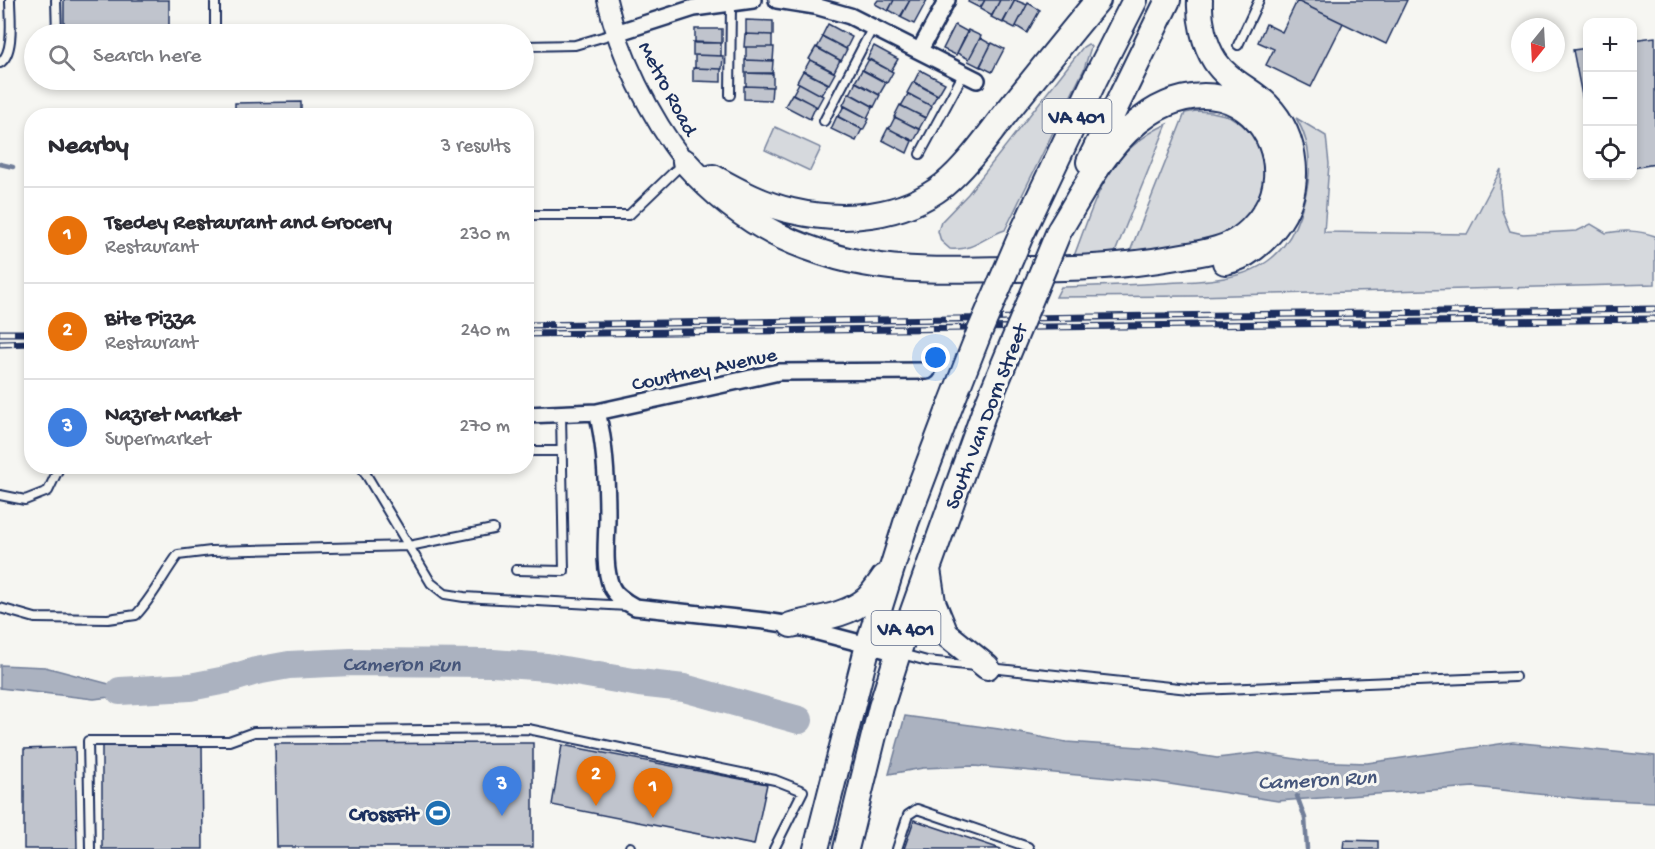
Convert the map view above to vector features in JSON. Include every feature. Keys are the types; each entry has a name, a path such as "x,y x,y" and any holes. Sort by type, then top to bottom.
{"main road":[{"path":"685,162 740,192 791,211 817,216 864,217 904,207 925,198 944,184 969,159 1098,0"},
{"name":"South Van Dorn Street","path":"816,849 868,645 921,478 979,333 1023,233 1134,0"},
{"name":"South Van Dorn Street","path":"846,849 881,707 897,653 984,412 1094,149 1168,0"},
{"path":"1133,265 1172,268 1201,266 1230,261 1246,254 1258,246 1281,221 1292,192 1294,158 1281,121 1266,104 1225,73 1215,61 1206,42 1201,22 1200,0"},
{"path":"685,162 719,196 752,220 803,246 863,263 939,270 1069,269 1133,265 1192,255 1231,244 1266,212 1273,196 1277,181 1277,165 1272,147 1254,117 1223,98 1192,97 1173,102 1151,112 1132,126 1114,144 1059,231"},
{"path":"790,625 834,615 860,604 869,597 894,562"},
{"path":"928,567 933,602 946,634 987,668"}],"street":[{"name":"Metro Road","path":"607,0 616,33 634,76 659,124 685,162"},
{"path":"616,33 695,4 753,0"},
{"path":"777,0 850,16 971,76"},
{"path":"920,50 947,0"},
{"name":"Courtney Avenue","path":"534,415 597,412 779,372 927,371"},
{"path":"597,412 603,435 607,514 606,567 612,589 624,600 635,607 790,625 897,653"}],"lane":[{"path":"0,63 4,60 10,46 10,0"},
{"path":"56,0 57,24"},
{"path":"215,0 215,24"},
{"path":"1238,45 1259,0"},
{"path":"730,95 731,3"},
{"path":"824,121 873,27"},
{"path":"534,46 575,45 616,33"},
{"path":"920,154 971,76"},
{"path":"534,215 629,215 685,162"},
{"path":"516,570 564,571 561,414"},
{"path":"534,451 561,451"},
{"path":"0,495 25,500 48,491 56,474"},
{"path":"366,474 431,583 445,594 635,607"},
{"path":"0,608 35,618 108,619 136,615 150,600 178,555 211,550 409,546 493,529"},
{"path":"897,653 927,661 1198,690 1515,677"},
{"path":"90,849 88,741 229,741 254,732 528,729 775,780 803,791 774,849"},
{"path":"897,849 908,815 917,809 1029,849"}],"shaded area":[{"path":"1088,44 1091,47 1084,69 1005,230 973,246 950,249 941,241 938,231 941,222 968,194 1083,47"},
{"path":"1196,111 1229,116 1254,136 1263,151 1267,167 1265,196 1244,225 1219,239 1129,254 1185,113"},
{"path":"1296,118 1326,136 1329,164 1324,232 1467,234 1501,169 1502,211 1510,231 1523,234 1577,231 1591,224 1606,233 1631,231 1655,236 1655,284 1196,296 1056,297 1061,287 1186,282 1231,277 1268,261 1283,247 1295,227 1307,190 1308,148"},
{"path":"1167,124 1114,255 1074,256 1097,197 1117,163 1146,135"},
{"path":"775,127 821,148 810,171 765,150"}],"water":[{"path":"0,665 45,667 109,684 158,688 134,694 94,699 0,688"},
{"path":"905,716 999,729 1066,742 1155,748 1217,758 1259,753 1309,761 1367,763 1513,742 1655,756 1655,802 1585,799 1474,787 1278,801 1157,782 974,766 923,768 889,774"}],"building":[{"path":"64,0 169,0 169,24 64,24"},
{"path":"878,0 894,0 888,11 875,4"},
{"path":"894,0 910,0 901,17 889,10"},
{"path":"910,0 927,0 914,24 900,17"},
{"path":"969,0 985,0 980,8 968,2"},
{"path":"985,0 1000,0 992,16 980,9"},
{"path":"1000,0 1015,0 1003,23 991,17"},
{"path":"1015,0 1027,5 1015,28 1003,22"},
{"path":"1295,0 1407,0 1386,44"},
{"path":"1297,1 1343,23 1311,87 1266,65 1274,49 1258,42 1266,24 1282,32"},
{"path":"1028,3 1040,10 1027,33 1016,26"},
{"path":"746,20 773,21 773,35 746,34"},
{"path":"828,24 852,37 846,49 822,36"},
{"path":"955,25 968,32 956,55 943,49"},
{"path":"695,29 722,29 722,43 695,43"},
{"path":"968,30 981,36 969,59 957,53"},
{"path":"745,34 772,35 772,47 744,47"},
{"path":"823,37 847,49 841,61 817,48"},
{"path":"1655,37 1655,164 1637,167 1637,72 1637,39"},
{"path":"980,38 991,44 980,67 968,61"},
{"path":"693,42 721,43 721,56 693,55"},
{"path":"992,43 1004,49 992,72 980,66"},
{"path":"874,46 898,59 891,71 867,59"},
{"path":"746,47 774,47 773,61 746,60"},
{"path":"816,47 840,60 834,72 809,59"},
{"path":"1583,49 1583,101 1573,50"},
{"path":"695,55 723,56 722,69 695,68"},
{"path":"869,59 893,72 887,83 863,70"},
{"path":"745,60 773,61 772,74 745,73"},
{"path":"810,60 835,73 829,84 804,71"},
{"path":"693,68 721,69 721,82 693,81"},
{"path":"862,70 886,83 879,95 855,82"},
{"path":"920,70 945,83 938,95 914,82"},
{"path":"803,71 828,84 821,95 797,82"},
{"path":"746,73 773,73 773,87 746,86"},
{"path":"856,82 880,95 874,107 850,94"},
{"path":"913,82 937,95 931,106 907,93"},
{"path":"799,83 823,96 817,107 793,94"},
{"path":"744,86 772,87 771,100 744,99"},
{"path":"849,93 873,106 867,118 843,105"},
{"path":"792,94 816,106 810,119 785,106"},
{"path":"908,94 932,106 926,118 901,106"},
{"path":"301,102 301,108 235,108 235,103"},
{"path":"900,105 925,118 919,129 894,117"},
{"path":"844,106 869,119 863,130 838,117"},
{"path":"837,116 862,129 856,141 831,129"},
{"path":"895,117 920,130 914,141 889,129"},
{"path":"888,128 912,141 907,153 882,140"},
{"path":"533,743 533,847 277,847 275,744"},
{"path":"102,744 202,744 203,849 102,849"},
{"path":"562,745 767,784 754,845 552,805"},
{"path":"75,747 77,849 24,849 24,749"},
{"path":"914,820 1001,849 904,849"},
{"path":"1344,840 1378,841 1378,849 1343,849"}],"waterway":[{"path":"0,164 13,167"},
{"name":"Cameron Run","path":"120,691 190,687 289,665 351,662 493,663 547,667 639,683 684,688 799,720"},
{"path":"1297,796 1305,818 1307,849"}],"railway":[{"path":"534,325 1655,309"},
{"path":"534,334 1655,319"},
{"path":"0,333 24,333"},
{"path":"0,344 24,343"}],"place":[{"name":"Bite Pizza","path":"596,806"},
{"name":"CrossFit","path":"438,813"},
{"name":"Nazret Market","path":"502,816"},
{"name":"Tsedey Restaurant and Grocery","path":"653,818"}]}
